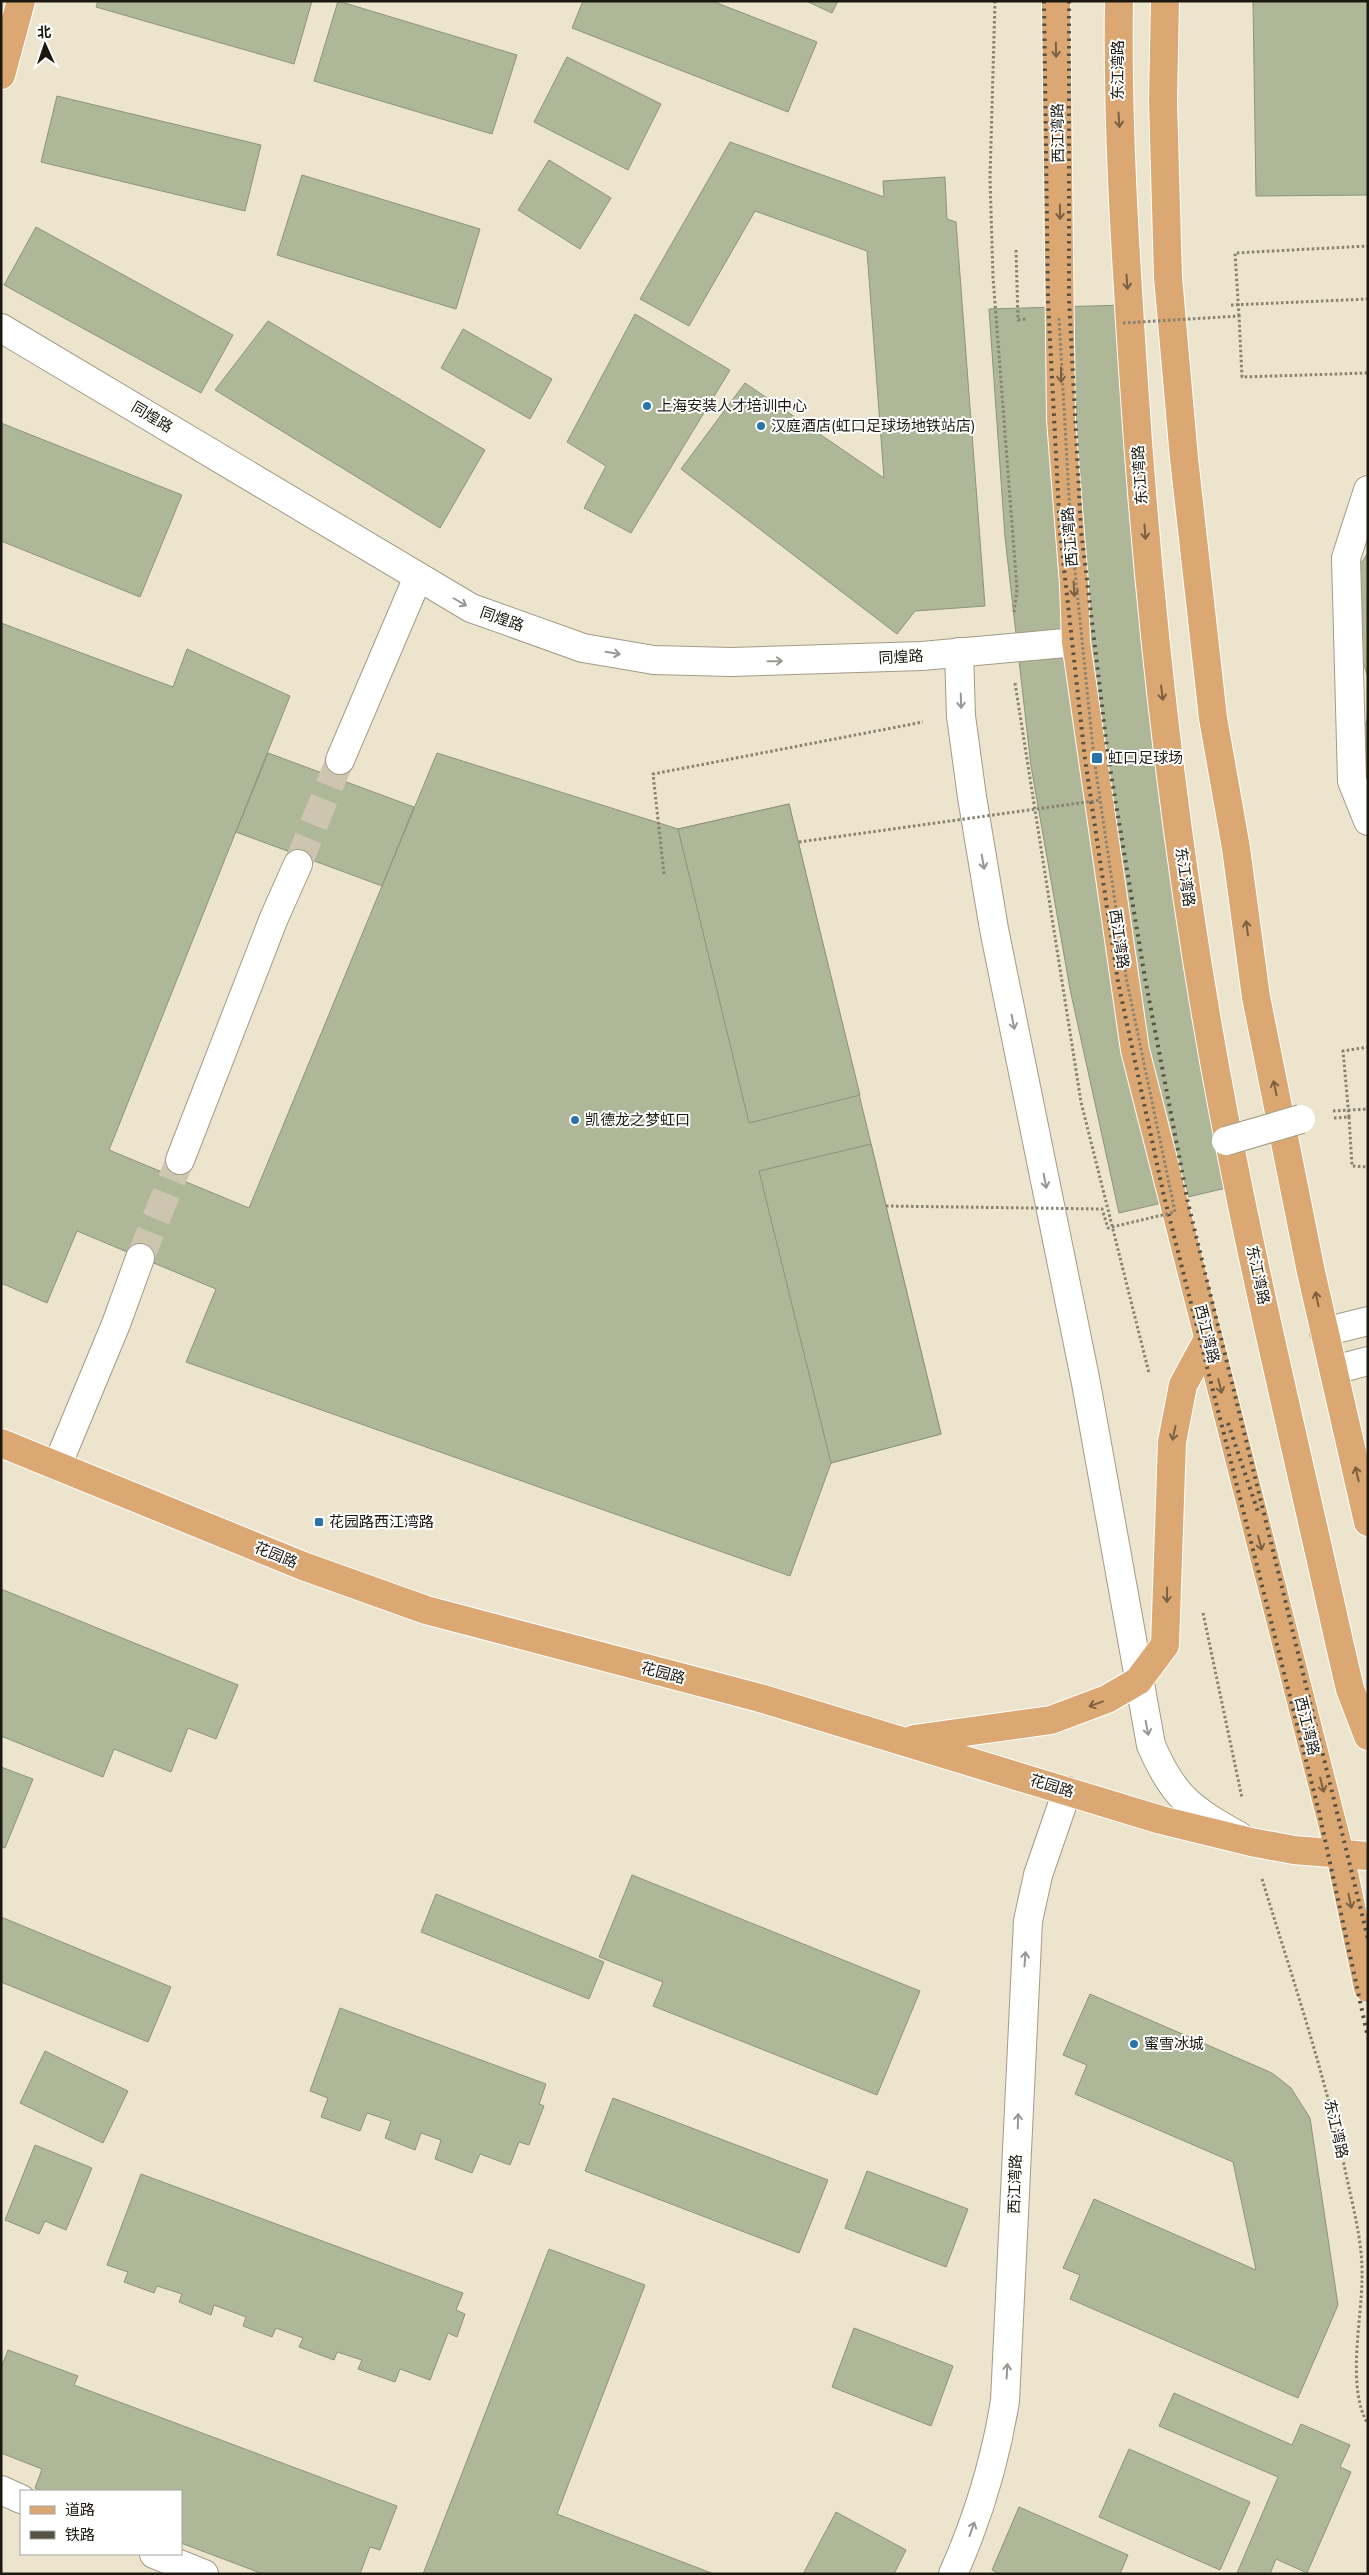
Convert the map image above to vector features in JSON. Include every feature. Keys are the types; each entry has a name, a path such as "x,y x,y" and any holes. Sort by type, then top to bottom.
{"main road":[{"path":"1,75 21,1"},
{"name":"西江湾路","path":"1056,1 1061,420 1074,584 1076,642 1135,1050 1340,1854"},
{"name":"东江湾路","path":"1119,1 1117,91 1135,408 1148,577 1181,850 1206,1011 1232,1155 1350,1689 1368,1736"},
{"path":"1165,1 1163,100 1168,277 1184,458 1209,689 1236,848 1256,997 1324,1332 1368,1522"},
{"path":"904,1740 1051,1720 1107,1699 1138,1680 1165,1645 1172,1442 1183,1385 1208,1338"},
{"name":"花园路","path":"1,1443 303,1566 426,1610 760,1698 904,1740 1161,1820 1251,1842 1294,1850 1368,1856"},
{"path":"1340,1854 1368,1988"}],"street":[{"name":"同煌路","path":"1,328 471,608 583,648 654,660 731,662 922,656 1076,642"},
{"path":"1368,490 1346,558 1352,781 1368,821"},
{"path":"340,760 418,577"},
{"path":"959,652 963,734 994,929 1086,1383 1151,1745 1164,1776 1185,1802 1215,1822 1251,1842"},
{"path":"180,1160 274,918 298,864"},
{"path":"1226,1141 1301,1119"},
{"path":"57,1466 116,1324 140,1258"},
{"path":"1324,1332 1368,1321"},
{"path":"1334,1370 1368,1361"},
{"name":"西江湾路","path":"953,2574 966,2545 997,2452 1005,2401 1028,1921 1038,1876 1067,1791"},
{"path":"1,2490 20,2499"},
{"path":"156,2555 204,2574"}],"path":[{"path":"1368,246 1235,254 1242,377 1368,373"},
{"path":"1231,305 1368,299"},
{"path":"1126,336 1239,316"},
{"path":"886,1206 1102,1209 1108,1228 1175,1212 1126,978 1100,800 1071,532 1059,318"},
{"path":"664,874 653,774 923,722"},
{"path":"798,842 1100,800"},
{"path":"1368,1048 1343,1051 1352,1166 1368,1167"},
{"path":"1331,1111 1368,1109"},
{"path":"1301,1119 1349,1117"},
{"name":"东江湾路","path":"1251,1842 1332,2108 1361,2247 1362,2277 1357,2348 1358,2388 1368,2424"}],"building":[{"path":"98,1 312,1 294,64 96,7"},
{"path":"338,1 517,55 492,134 314,81"},
{"path":"583,1 712,1 817,42 788,112 572,28"},
{"path":"806,1 838,1 832,13"},
{"path":"1253,1 1368,1 1368,195 1256,196"},
{"path":"567,57 661,104 628,170 534,122"},
{"path":"57,96 261,145 245,211 41,162"},
{"name":"汉庭酒店(虹口足球场地铁站店)","path":"730,142 884,197 883,181 945,177 947,219 956,222 985,606 915,611 897,634 681,469 745,383 884,478 867,251 755,211 689,326 640,299"},
{"path":"549,160 611,198 580,249 518,210"},
{"path":"302,175 480,229 456,309 277,255"},
{"path":"36,227 233,335 201,393 4,285"},
{"name":"虹口足球场","path":"1126,305 1235,1186 1119,1213 1070,989 1031,766 1005,537 989,309"},
{"name":"上海安装人才培训中心","path":"635,314 730,370 631,533 584,508 606,466 567,442"},
{"path":"268,321 485,450 440,528 215,390"},
{"path":"463,329 552,379 530,419 441,368"},
{"path":"1,423 182,495 140,597 1,541"},
{"path":"1368,553 1368,678 1342,591"},
{"name":"凯德龙之梦虹口","path":"1,623 173,687 187,649 290,696 109,1150 249,1208 437,753 678,829 789,804 941,1434 831,1463 790,1576 186,1362 216,1289 77,1231 47,1303 1,1283"},
{"path":"1368,716 1368,816 1348,786"},
{"path":"268,753 414,807 382,886 236,832"},
{"path":"789,804 860,1095 749,1123 678,829"},
{"path":"871,1144 941,1434 831,1463 759,1171"},
{"path":"1,1589 238,1685 216,1739 188,1728 171,1772 114,1749 103,1777 1,1736"},
{"path":"1,1767 33,1779 5,1848 1,1847"},
{"path":"632,1875 920,1991 877,2095 653,2006 663,1982 599,1957"},
{"path":"436,1894 604,1962 589,1999 421,1932"},
{"path":"1,1917 171,1987 148,2042 1,1982"},
{"path":"1090,1994 1272,2073 1291,2088 1310,2118 1338,2305 1298,2398 1070,2299 1080,2275 1063,2268 1094,2199 1256,2270 1233,2162 1075,2094 1087,2065 1063,2055"},
{"path":"340,2008 546,2084 539,2104 544,2106 529,2145 519,2142 510,2165 480,2154 472,2173 435,2159 441,2140 421,2133 415,2150 385,2138 391,2121 367,2113 360,2131 321,2117 328,2098 310,2091"},
{"path":"45,2051 128,2091 103,2143 20,2103"},
{"path":"613,2098 828,2180 799,2253 585,2171"},
{"path":"35,2145 92,2168 66,2230 45,2221 39,2234 5,2220"},
{"path":"867,2171 968,2209 946,2267 845,2228"},
{"path":"141,2174 463,2293 456,2310 465,2314 457,2337 448,2333 430,2380 400,2369 395,2382 358,2369 362,2360 337,2352 334,2360 299,2347 303,2338 276,2328 272,2337 243,2326 246,2317 214,2305 211,2315 179,2302 182,2294 157,2286 154,2293 124,2282 128,2272 107,2265"},
{"path":"549,2249 645,2285 557,2514 714,2574 423,2574"},
{"path":"854,2328 953,2366 931,2426 832,2387"},
{"path":"8,2350 78,2376 74,2385 397,2506 380,2550 370,2547 360,2574 263,2574 182,2543 182,2490 40,2490 35,2488 42,2469 1,2453 1,2368"},
{"path":"1174,2393 1292,2445 1301,2424 1350,2445 1340,2467 1351,2472 1307,2573 1276,2559 1270,2574 1237,2573 1278,2477 1159,2426"},
{"path":"1129,2449 1250,2502 1220,2570 1099,2517"},
{"path":"1019,2507 1128,2555 1120,2574 1000,2574 992,2570"},
{"path":"836,2512 906,2550 894,2574 803,2574"}],"tunnel":[{"path":"298,864 340,760"},
{"path":"140,1258 180,1160"}],"railway":[{"path":"1044,1 1048,301 1060,532 1085,759 1118,982 1163,1192 1319,1812 1368,2038"},
{"path":"1069,1 1069,299 1081,530 1108,756 1145,978 1188,1203 1368,1939"},
{"path":"1228,1423 1259,1515"}],"place":[{"name":"上海安装人才培训中心","path":"647,406"},
{"name":"汉庭酒店(虹口足球场地铁站店)","path":"761,426"},
{"name":"虹口足球场","path":"1097,758"},
{"name":"凯德龙之梦虹口","path":"575,1120"},
{"name":"花园路西江湾路","path":"319,1522"},
{"name":"蜜雪冰城","path":"1134,2044"}]}
